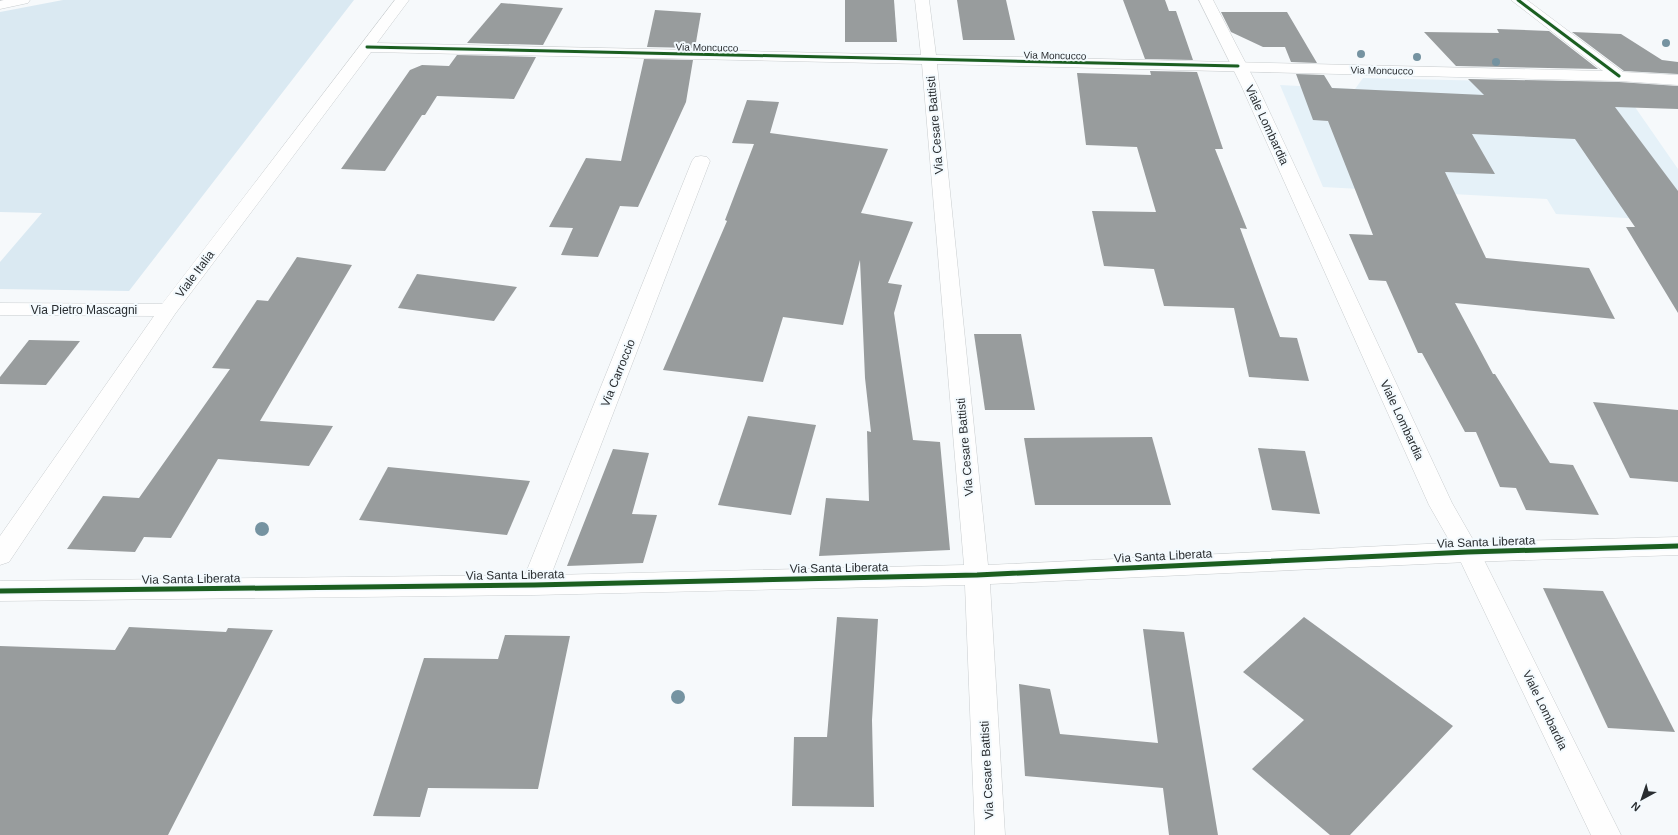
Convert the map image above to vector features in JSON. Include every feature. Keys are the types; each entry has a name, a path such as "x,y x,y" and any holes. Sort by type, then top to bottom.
{"street":[{"path":"0,5 23,0"},
{"name":"Viale Italia","path":"0,556 168,310 402,0"},
{"name":"Via Cesare Battisti","path":"922,0 929,60 977,575 990,835"},
{"name":"Viale Lombardia","path":"1206,0 1248,85 1441,504 1468,552 1606,835"},
{"path":"1518,0 1619,76"},
{"name":"Via Moncucco","path":"367,48 1238,66 1619,76 1678,80"},
{"name":"Via Carroccio","path":"534,585 701,161"},
{"name":"Via Pietro Mascagni","path":"0,309 168,310"},
{"name":"Via Santa Liberata","path":"0,591 534,585 977,575 1468,552 1678,546"}],"shaded area":[{"path":"63,0 354,0 129,291 0,289 0,262 42,213 0,212 0,12"},
{"path":"1363,78 1619,84 1678,169 1678,221 1556,214 1547,199 1323,187 1280,85 1355,89"}],"building":[{"path":"845,0 894,0 897,42 845,42"},
{"path":"957,0 1006,0 1015,40 963,40"},
{"path":"1123,0 1165,0 1169,11 1176,11 1193,60 1145,59"},
{"path":"501,3 563,8 543,45 467,43"},
{"path":"655,10 701,13 695,48 647,47"},
{"path":"1221,12 1287,12 1317,63 1291,62 1285,47 1263,47 1231,32"},
{"path":"1497,29 1549,31 1598,69 1456,66 1424,32 1499,33"},
{"path":"1572,32 1621,34 1662,60 1678,62 1678,74 1624,71"},
{"path":"457,55 536,57 514,99 437,96 425,115 422,115 385,171 341,169 410,70 422,65 449,66"},
{"path":"644,59 693,60 686,102 638,207 620,206 598,257 561,255 573,228 549,227 586,158 621,161"},
{"path":"1150,71 1197,72 1223,149 1215,149 1247,229 1240,228 1280,337 1297,338 1309,381 1249,377 1234,308 1164,306 1154,269 1104,266 1092,211 1156,212 1137,147 1086,145 1077,73 1151,75"},
{"path":"1296,74 1324,75 1332,88 1484,95 1468,79 1619,82 1678,86 1678,109 1615,107 1678,191 1678,313 1626,227 1635,227 1575,139 1472,134 1495,174 1445,172 1486,258 1589,268 1615,319 1455,303 1493,374 1495,374 1550,463 1573,465 1599,515 1526,510 1516,488 1500,487 1476,432 1465,432 1422,353 1418,353 1386,281 1369,280 1349,234 1373,235 1328,121 1313,120"},
{"path":"747,100 779,102 770,133 888,149 861,213 913,222 888,283 902,285 894,313 913,440 940,442 950,550 819,556 826,498 869,501 867,431 871,432 865,378 860,260 843,325 783,317 763,382 663,370 727,221 725,220 754,144 732,143"},
{"path":"297,257 352,265 260,421 333,426 309,466 218,459 171,538 144,537 135,552 67,549 103,496 139,498 230,369 212,368 257,300 268,301"},
{"path":"417,274 517,287 494,321 398,308"},
{"path":"974,334 1021,334 1035,410 985,410"},
{"path":"29,340 80,341 46,385 0,384 0,377"},
{"path":"1593,402 1678,410 1678,482 1630,478"},
{"path":"748,416 816,425 791,515 718,505"},
{"path":"1152,437 1171,505 1035,505 1024,438"},
{"path":"1258,448 1305,451 1320,514 1272,510"},
{"path":"613,449 649,453 632,514 657,515 643,563 567,566"},
{"path":"388,467 530,481 507,535 359,520"},
{"path":"1543,588 1603,591 1675,732 1608,728"},
{"path":"837,617 878,619 872,720 874,807 792,806 794,737 827,737"},
{"path":"1304,617 1453,726 1350,835 1330,835 1252,769 1304,720 1243,672"},
{"path":"129,627 226,632 228,628 273,630 168,835 0,835 0,646 115,650"},
{"path":"1143,629 1184,632 1218,835 1169,835 1163,788 1025,776 1019,684 1050,689 1060,734 1158,743"},
{"path":"505,635 570,636 538,789 428,788 420,817 373,816 424,658 498,659"}],"cycle path":[{"path":"1518,0 1619,76"},
{"path":"367,47 1238,66"},
{"path":"0,591 534,585 977,575 1468,552 1678,546"}]}
